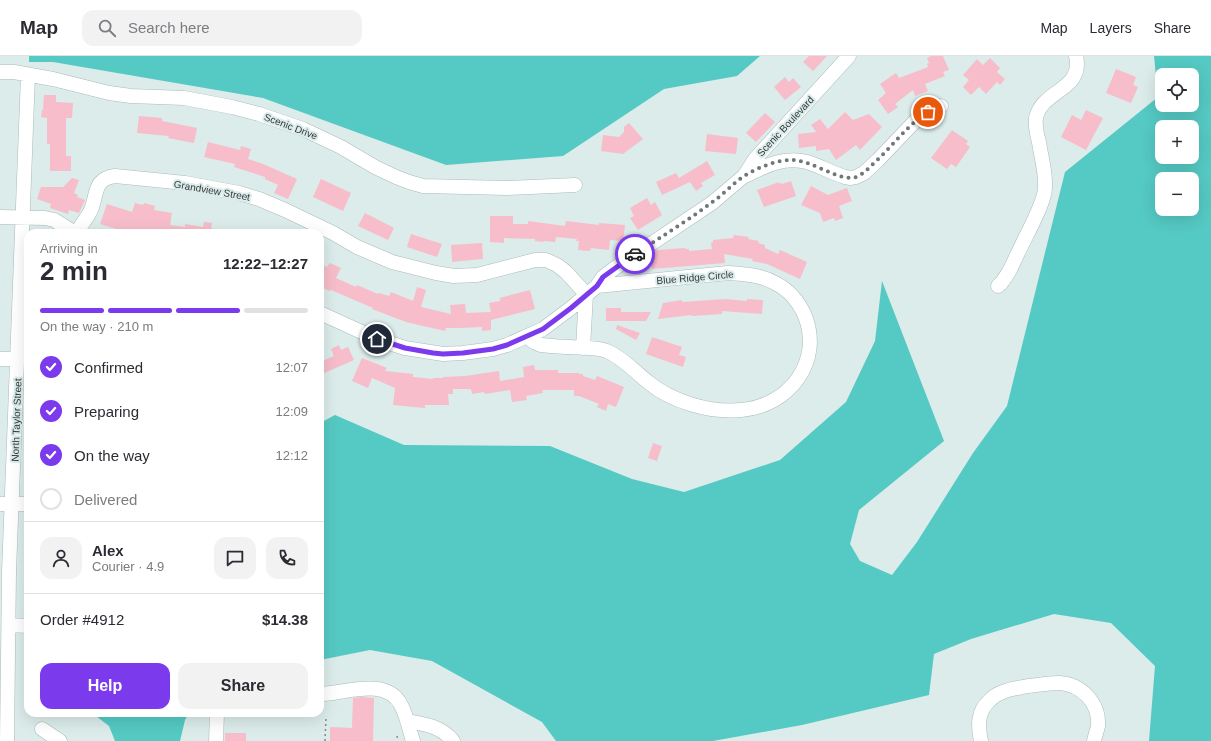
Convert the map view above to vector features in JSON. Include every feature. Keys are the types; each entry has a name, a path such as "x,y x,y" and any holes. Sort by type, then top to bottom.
{"street":[{"name":"Scenic Boulevard","path":"324,315 387,343 433,353 463,353 493,349 528,337 543,329 571,308 603,277 615,268 712,203 744,176 755,159 849,56"},
{"path":"998,286 1005,279 1011,268 1042,202 1045,189 1044,173 1036,130 1036,120 1038,114 1044,102 1067,86 1073,79 1078,67 1076,56"},
{"name":"Scenic Drive","path":"0,72 14,72 68,82 109,93 131,96 184,98 232,106 302,129 341,147 375,167 396,177 423,186 507,188 575,185"},
{"name":"North Taylor Street","path":"7,741 10,572 6,504 18,359 28,75"},
{"path":"744,176 772,163 792,160 806,162 845,177 856,177 878,160 919,117 942,106"},
{"name":"Grandview Street","path":"79,229 90,211 96,189 99,184 109,177 115,176 185,183 239,193 259,199 333,233 357,247 392,262 454,276 477,275 535,260 546,260 557,265 591,290"},
{"path":"0,217 46,218 54,220 69,229"},
{"name":"Blue Ridge Circle","path":"528,337 541,345 602,350 619,358 655,388 672,397 700,406 728,411 755,408 777,399 790,389 804,369 810,344 806,320 801,308 796,300 784,288 766,279 728,273 591,290"},
{"path":"583,348 591,290"},
{"path":"0,359 18,359"},
{"path":"6,504 24,504"},
{"path":"9,625 24,626"},
{"path":"981,741 978,730 980,717 983,708 995,695 1008,690 1060,683 1080,690 1090,700 1095,708 1098,726 1094,741"},
{"path":"324,694 364,688 377,689 390,693 401,705 413,741"},
{"path":"216,741 217,717"},
{"path":"407,721 431,725 444,732 453,741"},
{"path":"42,729 60,741"}],"path":[{"path":"325,741 326,718"},
{"path":"397,736 398,741"}],"shaded area":[{"path":"29,56 760,56 737,76 664,89 563,156 446,165 263,98 53,62 29,62"},
{"path":"1154,56 1211,56 1211,741 1149,741 1155,666 1111,623 1054,614 971,639 934,654 929,695 802,725 713,741 556,741 542,722 432,661 370,650 324,659 324,421 335,415 404,445 550,446 632,479 684,492 780,460 846,402 875,341 882,281 944,441 859,510 850,544 860,561 892,575 917,542 973,453 1007,406 1065,172 1155,99 1155,112 1199,112 1199,68 1155,68"},
{"path":"97,717 187,717 180,741 115,741 109,726"}],"building":[{"path":"809,56 827,56 813,71 803,62"},
{"path":"931,56 943,56 949,70 943,72 945,76 925,84 928,91 915,96 913,90 895,104 898,107 888,114 878,100 886,93 880,84 896,73 899,78 928,67 927,64 929,63 927,58"},
{"path":"990,58 1000,68 997,72 1005,79 1000,85 997,82 986,94 979,87 971,95 963,87 969,80 963,75 977,59 983,65"},
{"path":"1116,69 1136,77 1133,85 1138,87 1131,103 1106,93"},
{"path":"785,77 789,82 793,78 801,87 785,100 774,87"},
{"path":"44,95 56,95 56,102 73,103 72,118 66,118 66,156 71,156 71,171 50,171 50,144 47,144 47,118 41,117"},
{"path":"1086,110 1103,118 1086,150 1061,137 1072,115 1081,120"},
{"path":"845,112 853,120 869,114 882,127 860,150 856,145 836,160 829,149 816,151 816,146 799,148 798,134 816,132 811,125 820,119 828,129"},
{"path":"765,113 775,122 756,142 746,133"},
{"path":"139,116 162,118 162,121 197,128 194,143 168,138 169,136 137,133"},
{"path":"629,123 643,139 623,154 601,151 603,135 619,137 624,132 624,127"},
{"path":"952,130 968,141 966,144 970,147 956,167 951,164 947,169 931,158"},
{"path":"707,134 738,138 736,154 705,151"},
{"path":"208,142 240,150 241,146 251,149 248,159 297,179 288,199 274,193 278,185 265,179 265,177 234,167 235,164 204,157"},
{"path":"707,161 715,175 701,183 703,186 696,191 690,182 662,195 656,182 676,173 679,178"},
{"path":"72,178 79,180 74,193 78,195 77,197 85,200 79,213 69,210 68,214 50,208 51,204 37,199 41,187 63,187"},
{"path":"321,179 351,193 343,211 313,197"},
{"path":"791,181 796,196 764,207 757,190 779,182 779,184 782,184"},
{"path":"811,186 828,195 847,188 852,201 839,206 843,218 835,221 834,218 823,222 820,213 801,205"},
{"path":"647,198 651,205 655,202 662,215 638,230 630,218 634,216 630,208"},
{"path":"135,203 143,205 144,203 155,206 154,210 172,213 170,225 185,227 185,224 203,227 204,222 212,223 211,228 213,229 116,229 100,224 107,204 132,212"},
{"path":"365,213 394,228 388,240 358,226"},
{"path":"490,216 513,216 513,224 528,224 528,221 565,226 566,221 599,225 599,223 625,225 623,241 610,240 609,250 591,248 590,251 578,250 579,241 576,241 577,239 556,237 555,242 535,241 535,239 504,238 504,243 490,242"},
{"path":"411,234 442,244 437,257 407,247"},
{"path":"734,235 749,237 748,239 759,241 758,243 765,245 765,248 778,254 780,250 807,262 800,279 767,264 752,261 753,259 724,254 725,263 652,269 651,254 657,250 685,248 689,249 689,251 712,249 711,243 713,240 733,238"},
{"path":"482,243 483,259 452,262 451,245"},
{"path":"330,263 341,268 336,278 356,287 357,285 378,294 389,296 391,292 413,301 417,287 426,290 421,307 451,314 450,305 465,304 466,313 491,312 489,303 500,301 500,298 530,290 535,309 491,320 491,330 482,331 482,327 446,328 445,331 406,322 372,309 373,308 331,290 324,289 324,266 327,267"},
{"path":"726,299 747,301 747,299 763,300 762,314 722,311 722,314 691,315 658,319 663,303 682,300 682,302"},
{"path":"606,308 621,308 621,312 651,312 646,321 606,321"},
{"path":"617,325 640,333 636,340 616,329"},
{"path":"652,337 682,347 679,355 686,357 683,367 646,354"},
{"path":"339,345 341,350 348,347 354,360 324,373 324,360 334,356 331,349"},
{"path":"362,358 387,368 385,371 413,374 413,377 433,379 499,371 500,381 524,377 523,367 534,365 535,370 558,370 558,373 579,373 595,380 597,376 624,387 616,407 608,404 606,411 597,407 599,404 579,396 574,396 574,390 542,390 543,393 526,396 527,400 512,402 510,390 485,394 484,392 472,394 471,389 453,389 453,394 448,394 449,405 425,405 425,408 393,405 395,388 372,378 368,388 352,381"},
{"path":"653,443 662,446 657,461 648,458"},
{"path":"353,698 374,698 373,741 330,741 330,727 352,728"},
{"path":"225,733 246,733 246,741 225,741"}],"way so far":[{"path":"635,254 712,203 744,176 772,163 798,160 816,165 845,177 856,177 878,160 919,117 928,112"}],"route":[{"path":"377,339 405,348 443,354 493,349 507,345 528,337 543,329 597,286 603,277 635,254"}]}
